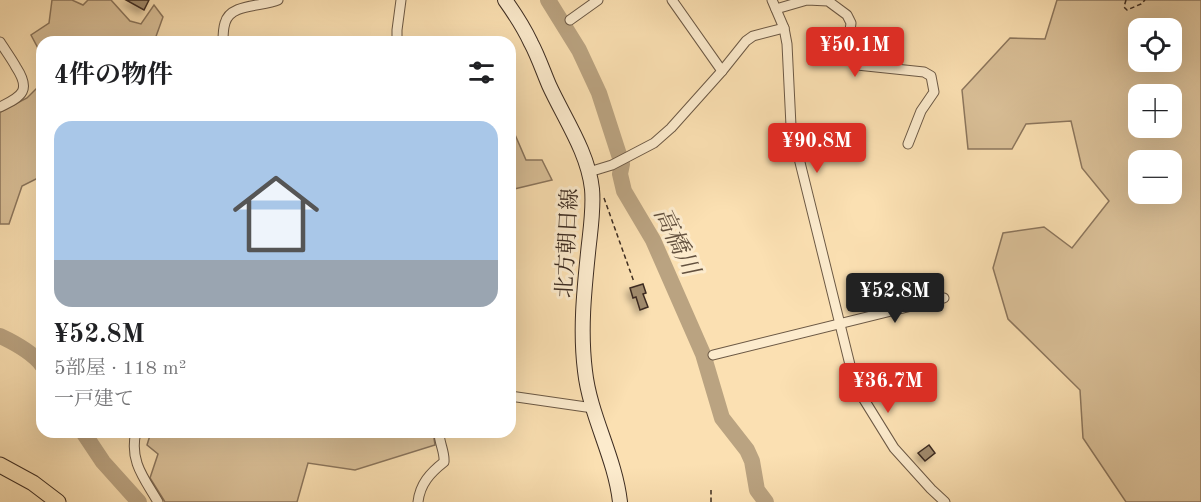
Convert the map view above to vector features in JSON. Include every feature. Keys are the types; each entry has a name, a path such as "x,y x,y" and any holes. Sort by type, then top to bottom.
{"highway":[{"path":"0,465 33,483 58,502"}],"main road":[{"name":"北方朝日線","path":"505,0 532,44 589,172 592,191 582,337 585,371 593,408 610,456 620,502"}],"street":[{"path":"224,36 225,22 229,14 236,10 278,0"},
{"path":"397,36 401,0"},
{"path":"570,20 598,0"},
{"path":"672,0 723,71"},
{"path":"908,144 921,111 934,92 931,76 924,72 857,65 850,57 848,45 851,23 847,15 828,1 807,0 774,4 784,28 791,126 855,385 894,448 945,502"},
{"path":"589,172 612,165 654,143 669,130 723,71 746,41 753,36 784,28"},
{"path":"0,42 23,78 24,86 22,92 14,100 0,106"},
{"path":"713,355 944,298"},
{"path":"516,397 593,408"},
{"path":"134,438 134,456 137,467 158,502"},
{"path":"418,502 419,493 431,472 444,462 445,456 439,438"}],"path":[{"path":"1126,0 1124,7 1127,10 1145,0"},
{"path":"603,195 634,282"},
{"path":"711,490 711,502"}],"shaded area":[{"path":"52,0 72,0 83,5 88,0 111,0 130,21 141,24 154,5 163,17 156,36 36,36 36,44 31,35 49,23"},
{"path":"1057,0 1201,0 1201,502 1126,502 1083,438 1080,390 1008,319 993,268 1003,233 1044,227 1072,248 1109,201 1082,168 1071,121 1026,124 1012,149 968,149 962,90 1010,38 1045,39"},
{"path":"36,89 36,179 22,186 9,224 0,224 0,112 27,98"},
{"path":"516,137 526,160 542,160 552,180 516,189"},
{"path":"149,438 434,438 435,445 355,470 308,463 297,502 165,502 150,478 158,454 147,445"}],"building":[{"path":"126,0 149,0 144,10"},
{"path":"643,284 646,293 643,294 648,307 640,310 630,288"},
{"path":"929,445 935,453 925,461 918,453"}],"waterway":[{"name":"高橋川","path":"548,0 579,50 599,93 622,164 620,174 624,191 653,240 703,354 722,418 747,450 752,461 757,490 766,502"},
{"path":"0,336 36,358"},
{"path":"87,438 103,462 139,502"}]}
